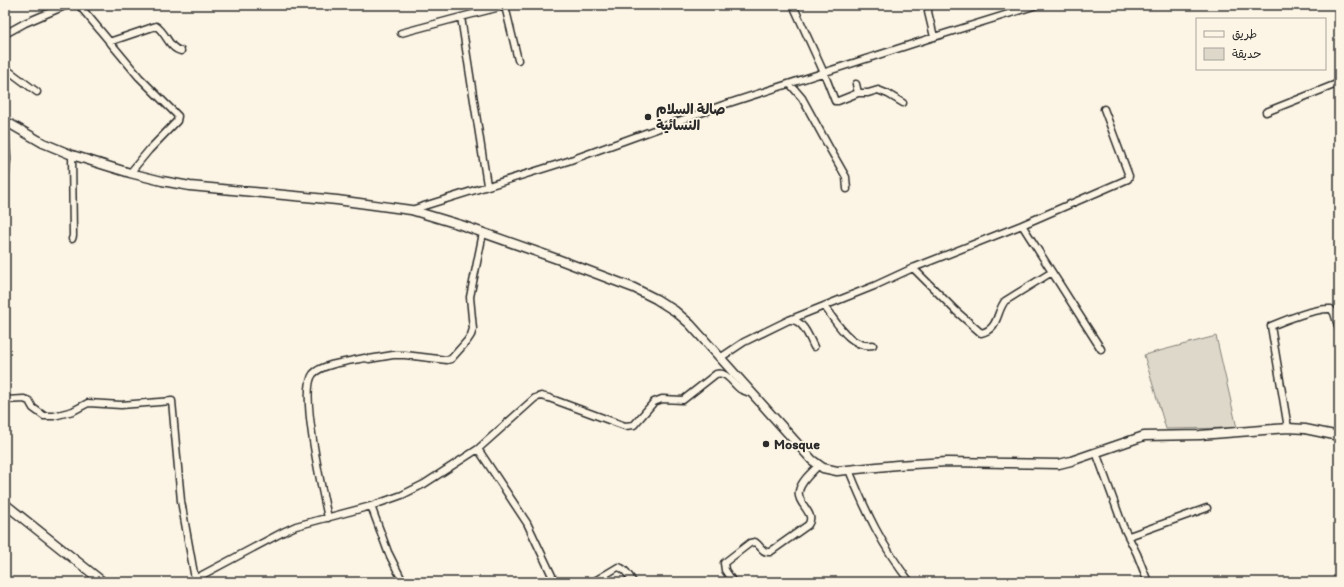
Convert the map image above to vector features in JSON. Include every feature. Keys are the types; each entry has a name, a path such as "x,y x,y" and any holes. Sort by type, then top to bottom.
{"main road":[{"path":"5,121 43,142 72,155 130,173 176,184 337,200 411,210 433,216 560,260 651,296 683,318 819,466 832,470 947,462 1059,464 1071,462 1144,436 1200,435 1288,428 1339,436"},
{"path":"5,504 103,582"}],"street":[{"path":"5,34 25,23 67,5"},
{"path":"79,5 139,77 177,115 178,118 177,121 130,173"},
{"path":"792,5 824,73 835,101 858,93 868,94 878,90 903,103"},
{"path":"929,5 928,12 934,37"},
{"path":"411,210 568,161 724,105 1037,5"},
{"path":"401,32 507,6 518,60"},
{"path":"461,17 488,185"},
{"path":"109,42 156,26 163,32 174,49 181,51"},
{"path":"5,68 26,82 37,92"},
{"path":"1266,112 1339,83"},
{"path":"790,84 802,98 814,119 817,128 846,178 846,189"},
{"path":"856,84 858,93"},
{"path":"720,358 744,342 789,320 874,286 912,268 1022,225 1129,178 1104,109"},
{"path":"5,121 7,159 5,184"},
{"path":"72,155 72,238"},
{"path":"1022,225 1101,349"},
{"path":"328,518 312,436 309,412 309,381 313,374 319,369 338,363 365,358 369,359 393,355 405,355 443,360 451,359 468,341 473,329 470,296 483,233"},
{"path":"912,268 981,332 986,331 995,324 1005,301 1052,272"},
{"path":"824,306 848,336 857,343 863,345 873,345"},
{"path":"1288,428 1271,326 1313,312 1328,309 1333,310 1339,330"},
{"path":"789,320 795,320 799,323 814,347"},
{"path":"189,582 285,531 371,506 402,495 424,484 478,449 512,420 530,401 541,396 625,426 630,426 638,422 654,402 662,399 683,400 716,374 725,374 739,388 754,395"},
{"path":"5,400 24,399 29,401 33,408 44,416 54,416 73,411 88,404 121,405 169,400 172,401 181,501 195,579"},
{"path":"478,449 527,523 555,582"},
{"path":"1096,452 1124,526 1148,582"},
{"path":"734,582 725,570 724,563 750,543 755,542 764,551 767,553 770,552 808,525 811,521 811,517 800,500 799,489 819,466"},
{"path":"849,470 869,519 881,542 910,582"},
{"path":"371,506 388,552 403,582"},
{"path":"1129,536 1207,508"},
{"path":"593,582 618,567 622,568 633,582"}],"green space":[{"path":"1216,336 1237,428 1166,429 1144,355"}],"place":[{"name":"صالة السلام النسائية","path":"648,117"},
{"name":"Mosque","path":"766,444"}]}
